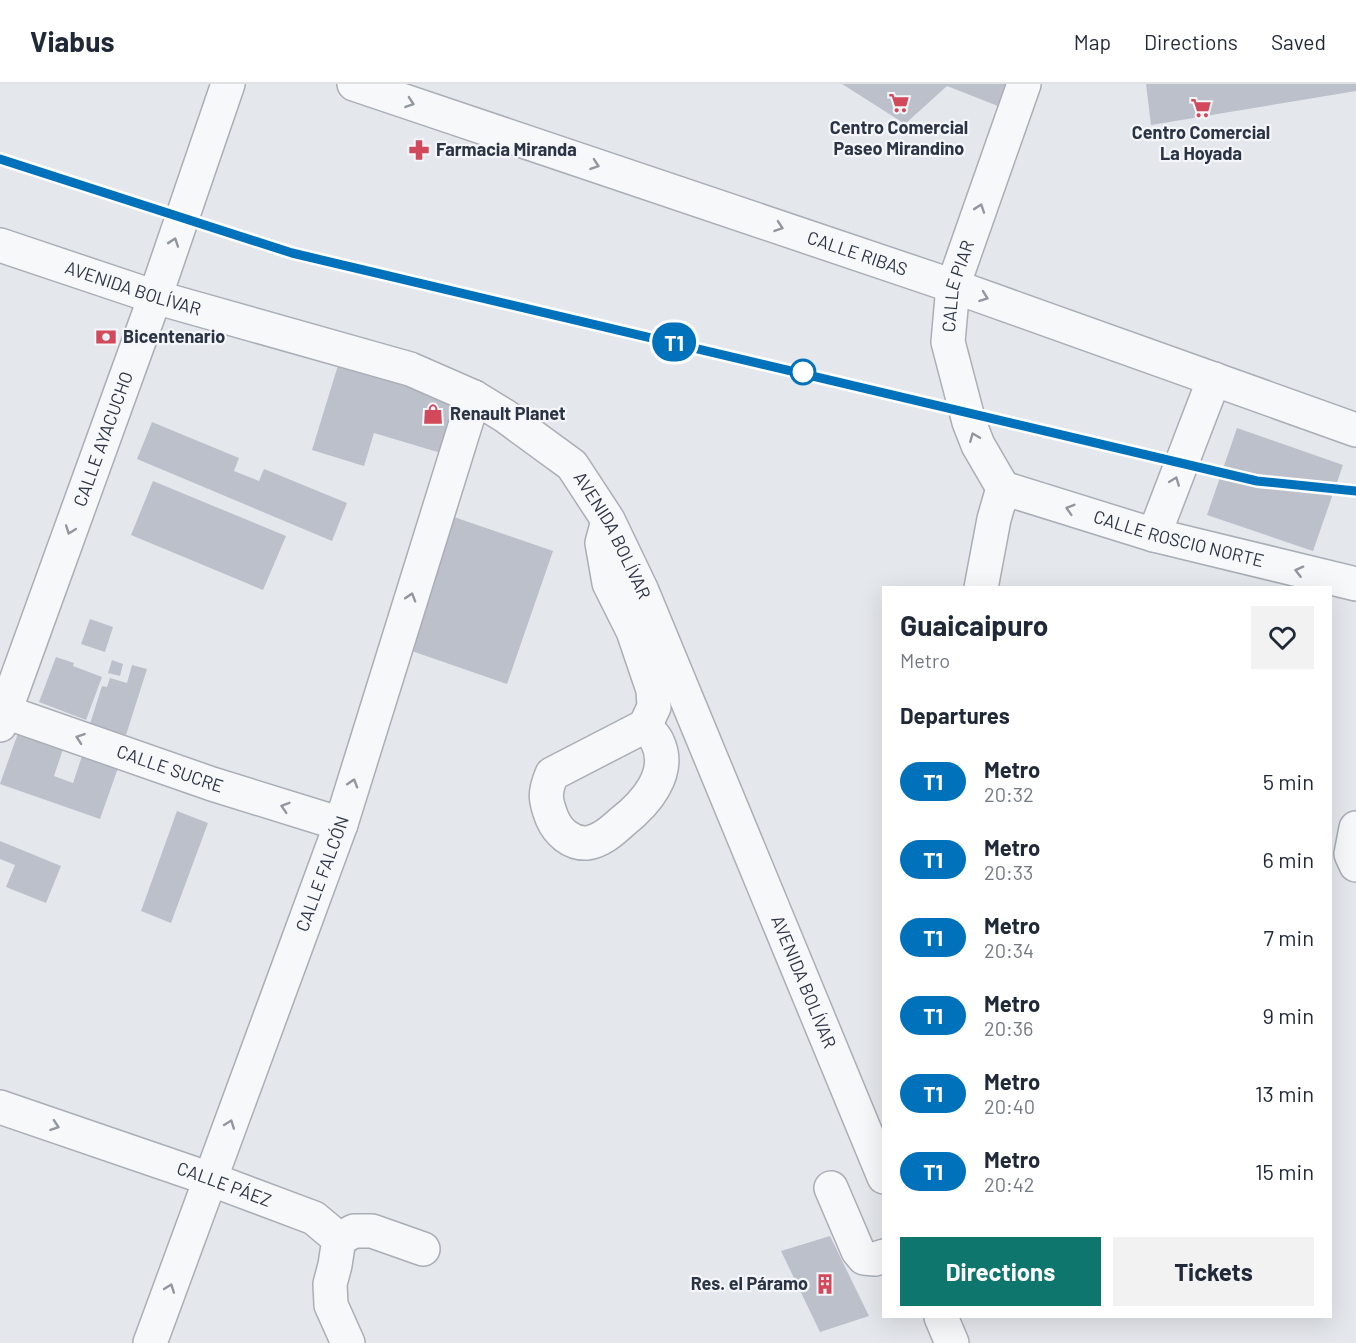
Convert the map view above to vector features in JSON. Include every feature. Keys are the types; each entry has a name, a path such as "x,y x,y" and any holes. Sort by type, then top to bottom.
{"street":[{"name":"CALLE AYACUCHO","path":"1,716 155,297 228,84"},
{"name":"CALLE RIBAS","path":"354,84 953,286 1356,430"},
{"name":"CALLE PIAR","path":"1003,488 978,445 969,423 948,342 953,286 1024,84"},
{"name":"AVENIDA BOLÍVAR","path":"0,245 155,297 410,369 474,397 572,465 608,520 642,591 882,1173"},
{"path":"1154,535 1214,379"},
{"name":"CALLE FALCÓN","path":"150,1343 341,824 474,397"},
{"path":"981,586 994,519 1003,488"},
{"name":"CALLE ROSCIO NORTE","path":"1003,488 1154,535 1356,584"},
{"path":"608,520 602,543 609,583 633,631 653,690 654,707 645,726"},
{"name":"CALLE SUCRE","path":"1,716 341,824"},
{"path":"1356,828 1351,854 1356,865"},
{"name":"CALLE PÁEZ","path":"0,1107 210,1179 314,1218 339,1239"},
{"path":"831,1188 858,1251 864,1258 875,1259 882,1257"},
{"path":"348,1343 332,1305 330,1284 336,1265 339,1239 354,1231 372,1231 423,1249"},
{"path":"941,1318 952,1343"}],"building":[{"name":"Centro Comercial Paseo Mirandino","path":"842,84 1011,84 1003,108 947,86 905,124"},
{"name":"Centro Comercial La Hoyada","path":"1146,84 1356,84 1356,91 1151,125"},
{"path":"339,362 457,398 441,453 374,433 364,466 312,450"},
{"path":"152,422 239,458 234,471 259,481 264,469 347,503 332,541 137,459"},
{"path":"1237,428 1343,465 1313,551 1207,515"},
{"path":"153,481 286,536 263,590 131,535"},
{"path":"451,516 553,551 507,684 406,649"},
{"path":"90,619 113,627 105,652 81,644"},
{"path":"56,657 102,677 86,720 39,702"},
{"path":"112,660 123,664 120,676 108,673"},
{"path":"132,665 147,669 126,735 90,724 102,686 107,687 110,678 127,683"},
{"path":"18,733 63,749 54,776 73,783 82,756 118,768 100,819 0,784"},
{"path":"177,811 208,823 171,923 141,911"},
{"path":"0,841 61,866 46,903 6,887 15,865 0,859"},
{"name":"Res. el Páramo","path":"830,1236 869,1316 820,1332 781,1251"}],"metro line":[{"name":"T1","path":"0,159 292,253 1257,481 1356,491"}],"place":[{"name":"Centro Comercial Paseo Mirandino","path":"899,103"},
{"name":"Centro Comercial La Hoyada","path":"1201,108"},
{"name":"Farmacia Miranda","path":"419,150"},
{"name":"Bicentenario","path":"106,337"},
{"name":"Renault Planet","path":"433,414"},
{"name":"Res. el Páramo","path":"825,1284"}]}
